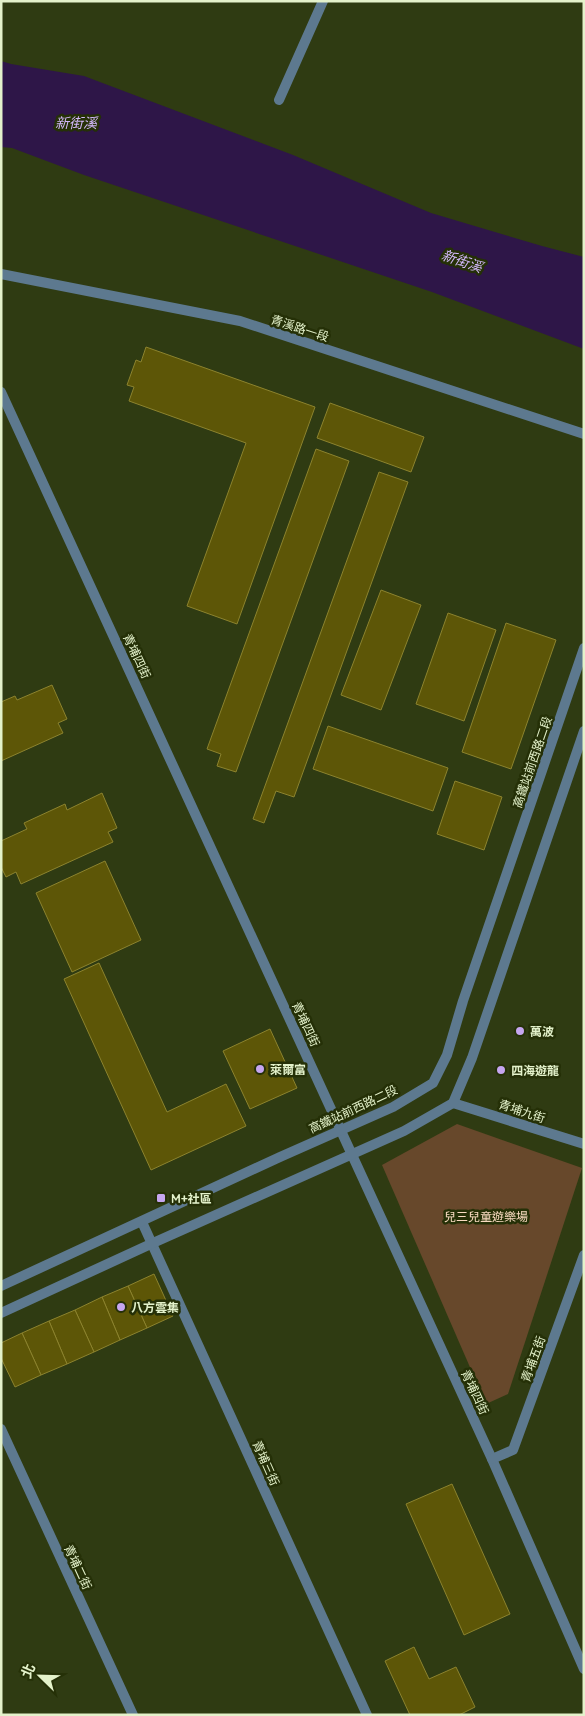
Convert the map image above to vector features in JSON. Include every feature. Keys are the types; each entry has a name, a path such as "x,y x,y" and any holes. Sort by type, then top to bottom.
{"street":[{"path":"279,100 323,1"},
{"name":"青溪路一段","path":"1,274 240,321 584,434"},
{"name":"青埔四街","path":"1,392 492,1459 584,1669"},
{"name":"高鐵站前西路二段","path":"1,1286 393,1107 433,1083 447,1055 463,1001 584,648"},
{"path":"1,1314 404,1130 453,1102 472,1058 584,731"},
{"name":"青埔九街","path":"453,1102 584,1144"},
{"name":"青埔三街","path":"142,1222 367,1715"},
{"name":"青埔五街","path":"492,1459 513,1450 584,1255"},
{"name":"青埔二街","path":"1,1429 133,1715"}],"green space":[{"name":"兒三兒童遊樂場","path":"457,1124 582,1168 508,1394 486,1404 382,1165"}],"water":[{"name":"新街溪","path":"1,61 84,76 293,155 431,213 584,257 584,349 432,292 84,175 12,148 1,147"}],"building":[{"path":"146,347 315,407 237,624 187,606 246,443 129,401 134,387 127,385 136,360 141,362"},
{"path":"330,403 424,437 411,472 317,438"},
{"path":"316,449 349,461 236,772 217,766 221,754 207,749"},
{"path":"379,472 408,482 294,797 276,791 264,823 253,819"},
{"path":"381,590 421,605 381,710 341,695"},
{"path":"448,613 496,630 464,721 416,704"},
{"path":"506,623 556,640 511,769 462,752"},
{"path":"52,685 67,719 58,723 63,733 1,761 1,702 15,696 17,700"},
{"path":"328,726 448,768 433,811 313,769"},
{"path":"455,781 502,797 484,850 437,834"},
{"path":"102,793 117,828 108,832 113,842 21,884 16,872 6,877 1,867 1,841 27,829 24,823 65,804 67,810"},
{"path":"105,861 141,940 72,972 36,893"},
{"path":"99,963 167,1112 226,1084 246,1126 151,1170 64,979"},
{"name":"萊爾富","path":"270,1029 297,1088 250,1109 223,1051"},
{"path":"154,1274 173,1316 147,1328 128,1286"},
{"path":"128,1286 147,1328 120,1340 102,1297"},
{"path":"102,1297 120,1340 94,1352 75,1310"},
{"path":"75,1310 94,1352 67,1364 49,1321"},
{"path":"49,1321 67,1364 41,1375 22,1333"},
{"path":"22,1333 41,1375 15,1387 1,1358 1,1343"},
{"path":"452,1484 510,1614 464,1635 406,1504"},
{"path":"414,1647 429,1679 456,1667 475,1707 459,1715 410,1715 385,1661"}],"place":[{"name":"萬波","path":"520,1031"},
{"name":"萊爾富","path":"260,1069"},
{"name":"四海遊龍","path":"501,1070"},
{"name":"M+社區","path":"161,1198"},
{"name":"八方雲集","path":"121,1307"}]}
